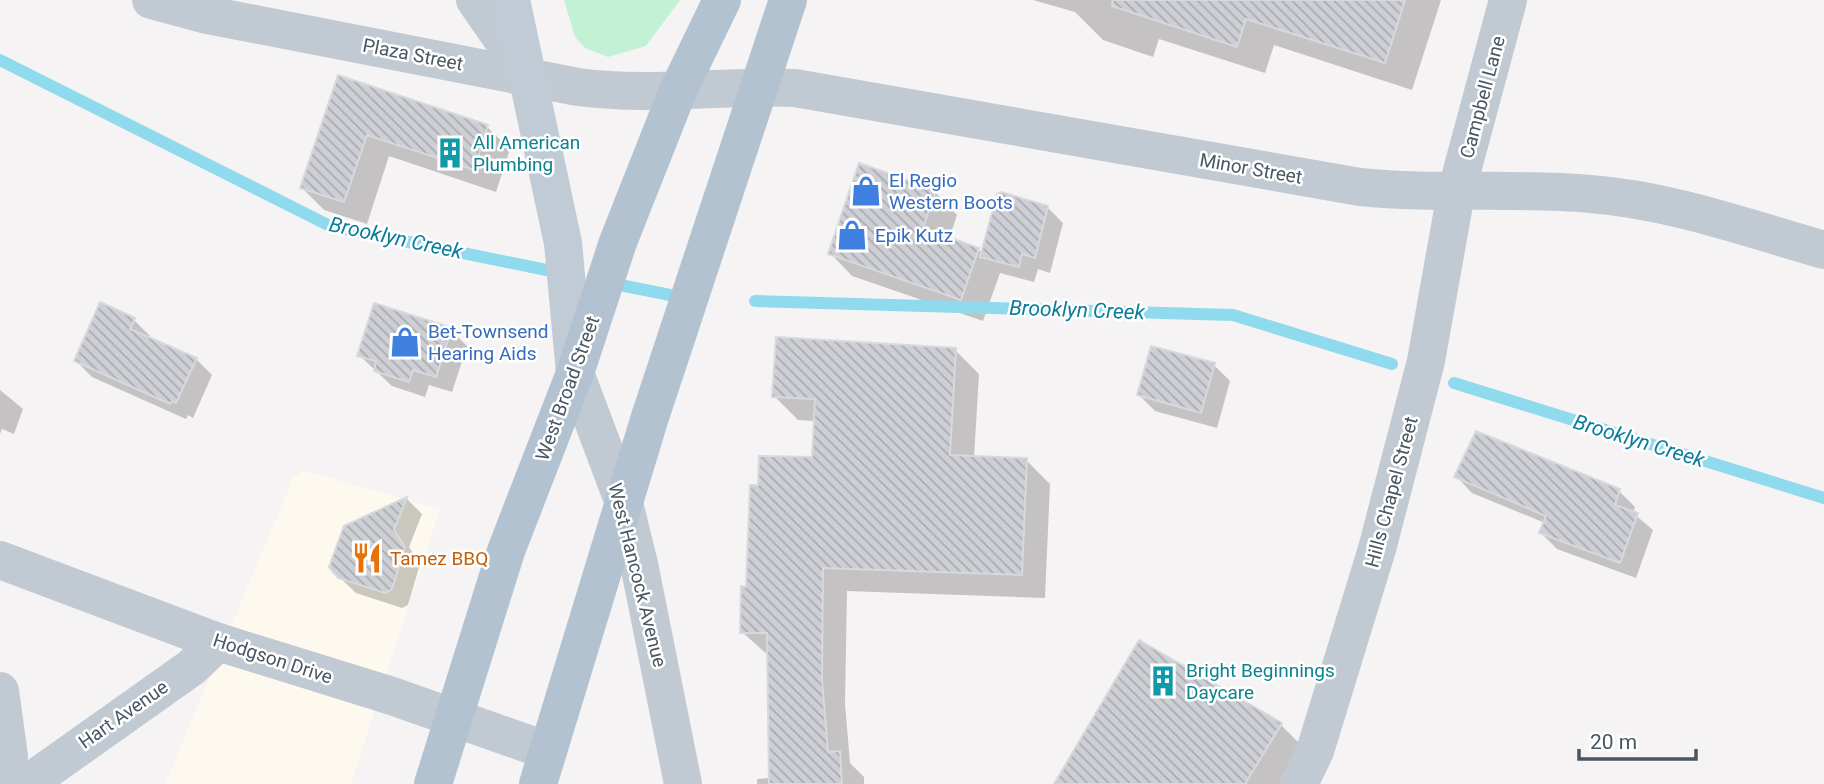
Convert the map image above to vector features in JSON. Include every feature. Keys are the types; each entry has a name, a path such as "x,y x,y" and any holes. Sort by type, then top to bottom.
{"main road":[{"name":"West Broad Street","path":"433,784 506,551 575,373 618,242 677,93 722,0"},
{"path":"543,767 624,503 788,0"}],"street":[{"name":"Plaza Street","path":"151,0 203,14 620,93 677,93"},
{"path":"475,0 527,75"},
{"name":"West Hancock Avenue","path":"511,0 563,243 575,373 624,503 665,686 683,784"},
{"name":"Campbell Lane","path":"1456,193 1508,0"},
{"name":"Minor Street","path":"677,93 761,87 813,91 1360,187 1412,193 1528,190 1635,200 1688,211 1824,250"},
{"name":"Hills Chapel Street","path":"1299,784 1315,751 1377,549 1426,361 1456,193"},
{"name":"Hodgson Drive","path":"0,560 218,642 455,718 543,767"},
{"name":"Hart Avenue","path":"27,784 191,667 218,642"},
{"path":"0,691 9,756 6,784"}],"shaded area":[{"path":"305,471 440,509 351,784 165,784 294,476"}],"green space":[{"path":"564,0 680,0 646,46 608,57 585,48 575,37"}],"building":[{"path":"1113,0 1405,0 1385,63 1246,19 1237,47 1112,6"},
{"name":"All American Plumbing","path":"338,75 488,125 474,170 367,135 344,202 300,188"},
{"path":"859,163 936,190 923,228 979,248 961,300 828,254"},
{"path":"1001,192 1048,206 1035,258 1022,254 1019,267 980,257 997,194"},
{"path":"100,302 135,318 130,329 197,358 176,403 172,401 170,404 74,361"},
{"name":"Bet-Townsend Hearing Aids","path":"374,303 452,328 436,377 413,370 409,382 374,371 376,361 357,356"},
{"path":"776,337 956,348 950,455 1027,458 1022,575 823,568 822,679 828,752 840,751 842,784 769,784 767,633 740,633 741,586 746,587 750,485 758,485 759,456 812,457 815,399 772,397"},
{"path":"1151,346 1215,363 1201,413 1137,395"},
{"path":"1476,431 1620,489 1615,505 1638,513 1620,563 1539,533 1546,516 1454,477"},
{"name":"Tamez BBQ","path":"407,497 394,530 405,547 392,589 385,593 338,578 329,567 344,526"},
{"name":"Bright Beginnings Daycare","path":"1139,640 1282,723 1245,784 1054,784"}],"waterway":[{"name":"Brooklyn Creek","path":"0,60 330,226 561,273"},
{"name":"Brooklyn Creek","path":"610,283 685,298"},
{"name":"Brooklyn Creek","path":"755,301 1233,315 1392,364"},
{"name":"Brooklyn Creek","path":"1454,383 1824,498"}],"place":[{"name":"All American Plumbing","path":"450,153"},
{"name":"El Regio Western Boots","path":"866,191"},
{"name":"Epik Kutz","path":"852,235"},
{"name":"Bet-Townsend Hearing Aids","path":"405,342"},
{"name":"Tamez BBQ","path":"367,558"},
{"name":"Bright Beginnings Daycare","path":"1163,681"}]}
